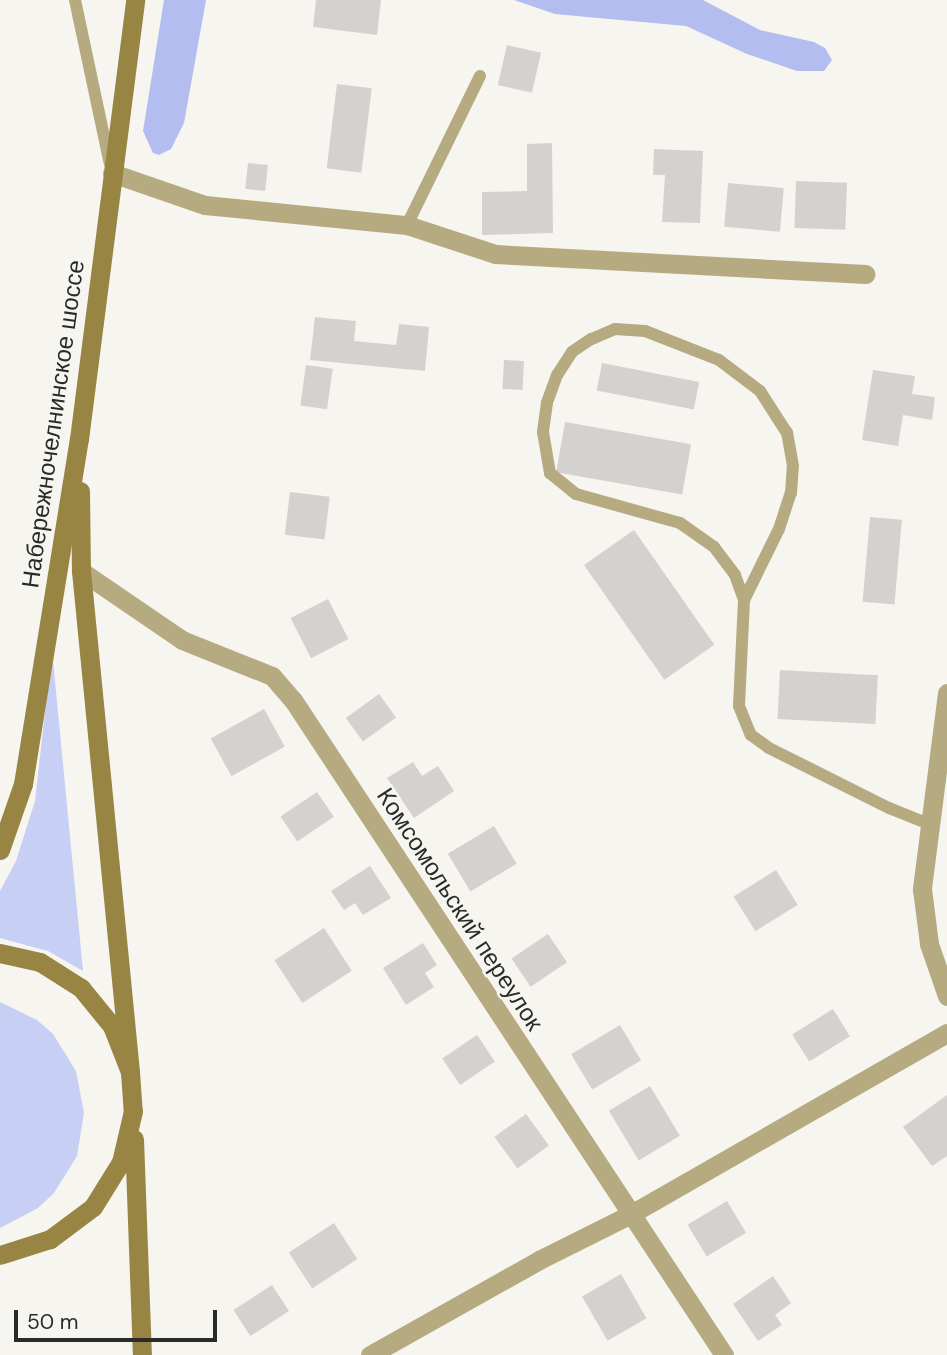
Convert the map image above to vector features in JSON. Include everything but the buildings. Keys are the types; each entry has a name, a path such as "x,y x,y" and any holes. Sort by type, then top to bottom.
{"main road":[{"name":"Набережночелнинское шоссе","path":"0,850 23,784 79,439 135,0"},
{"path":"79,439 81,571 133,1111 142,1355"},
{"path":"0,953 40,962 81,988 112,1026 130,1072"},
{"path":"0,1255 50,1239 93,1207 121,1162 133,1111"}],"street":[{"path":"112,173 205,205 407,226 495,254 865,274"},
{"name":"Комсомольский переулок","path":"81,571 182,640 272,676 293,700 724,1355"},
{"path":"947,693 922,889 929,944 947,996"},
{"path":"370,1355 540,1260 631,1214 947,1033"}],"lane":[{"path":"75,0 112,173"},
{"path":"407,226 480,76"},
{"path":"744,600 723,556 680,523 576,494 550,473 543,432 547,403 557,375 572,352 591,339 615,329 645,331 719,360 760,391 787,433 793,466 790,493 779,529 744,600 739,706 751,736 769,748 889,808 929,824"}],"shaded area":[{"path":"164,0 206,0 184,123 171,149 159,155 153,153 143,131"},
{"path":"514,0 703,0 760,30 814,42 825,48 832,60 824,71 797,71 747,54 686,26 555,14"},
{"path":"52,650 83,971 48,951 0,938 0,891 16,861 35,801"},
{"path":"0,1002 37,1020 53,1034 76,1071 84,1113 77,1156 54,1193 38,1208 0,1228"}]}
